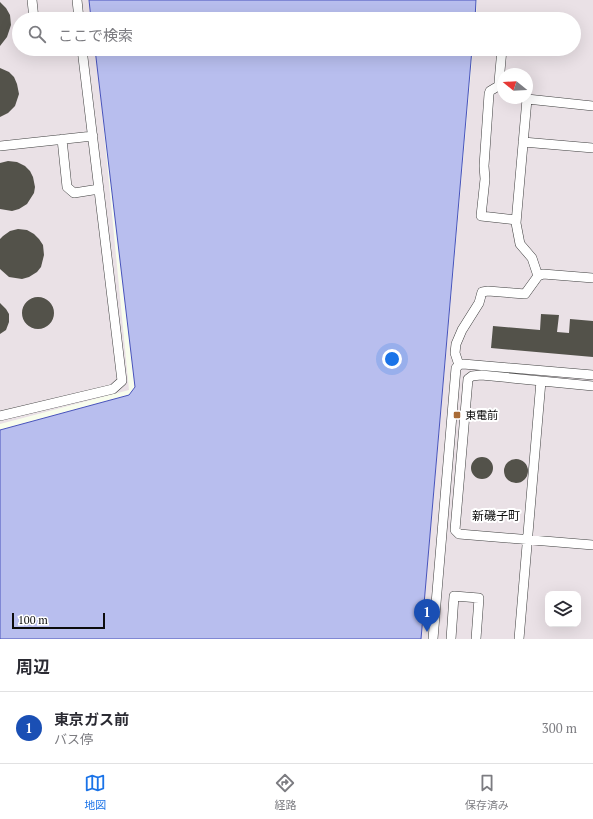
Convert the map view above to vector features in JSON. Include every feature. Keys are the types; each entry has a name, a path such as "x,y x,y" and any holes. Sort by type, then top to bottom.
{"street":[{"path":"32,0 33,12"},
{"path":"77,0 78,12"},
{"path":"0,416 113,389 122,381 83,56"},
{"path":"502,56 502,68"},
{"path":"497,88 490,91 489,94 484,166 485,179 481,216 516,220"},
{"path":"533,100 593,106"},
{"path":"525,104 516,220 520,244 532,258 538,276"},
{"path":"0,146 93,136"},
{"path":"62,139 67,188 74,193 99,189"},
{"path":"523,142 593,148"},
{"path":"459,365 455,353 458,339 468,319 479,303 482,292 488,291 525,294 538,276 547,274 593,278"},
{"path":"433,639 455,371 459,365 467,364 593,375"},
{"path":"459,534 455,530 468,379 476,375 593,386"},
{"path":"519,639 541,381"},
{"path":"442,533 593,545"},
{"path":"451,639 454,596 479,598 476,639"}],"shaded area":[{"path":"0,0 91,0 92,12 12,12 12,56 97,56 129,390 0,424"},
{"path":"477,0 593,0 593,639 421,639 472,56 581,56 581,12 476,12"}],"water":[{"path":"89,0 476,0 475,12 90,12"},
{"path":"96,56 471,56 421,639 0,639 0,430 129,395 135,387"}],"building":[{"path":"0,2 10,15 11,25 7,37 0,46"},
{"path":"0,68 9,72 14,77 19,94 15,106 8,113 0,117"},
{"path":"8,161 17,162 25,166 33,177 35,187 34,193 27,204 12,211 0,209 0,163"},
{"path":"18,229 27,230 39,239 43,245 44,255 41,267 37,272 22,279 9,277 0,269 0,239 10,231"},
{"path":"35,297 41,297 51,304 54,313 53,319 47,326 41,329 35,329 25,322 22,316 22,310 29,300"},
{"path":"0,303 9,314 9,322 6,330 0,334"},
{"path":"541,314 559,315 557,332 569,333 570,319 593,321 593,357 491,348 493,326 540,330"},
{"path":"478,457 486,457 493,464 493,472 486,479 478,479 471,472 471,464"},
{"path":"516,459 521,460 527,466 527,476 521,482 516,483 511,482 505,476 504,471 505,466 511,460"}],"place":[{"name":"東電前","path":"457,415"},
{"name":"東京ガス前","path":"427,632"}],"district":[{"name":"新磯子町","path":"496,516"}]}
